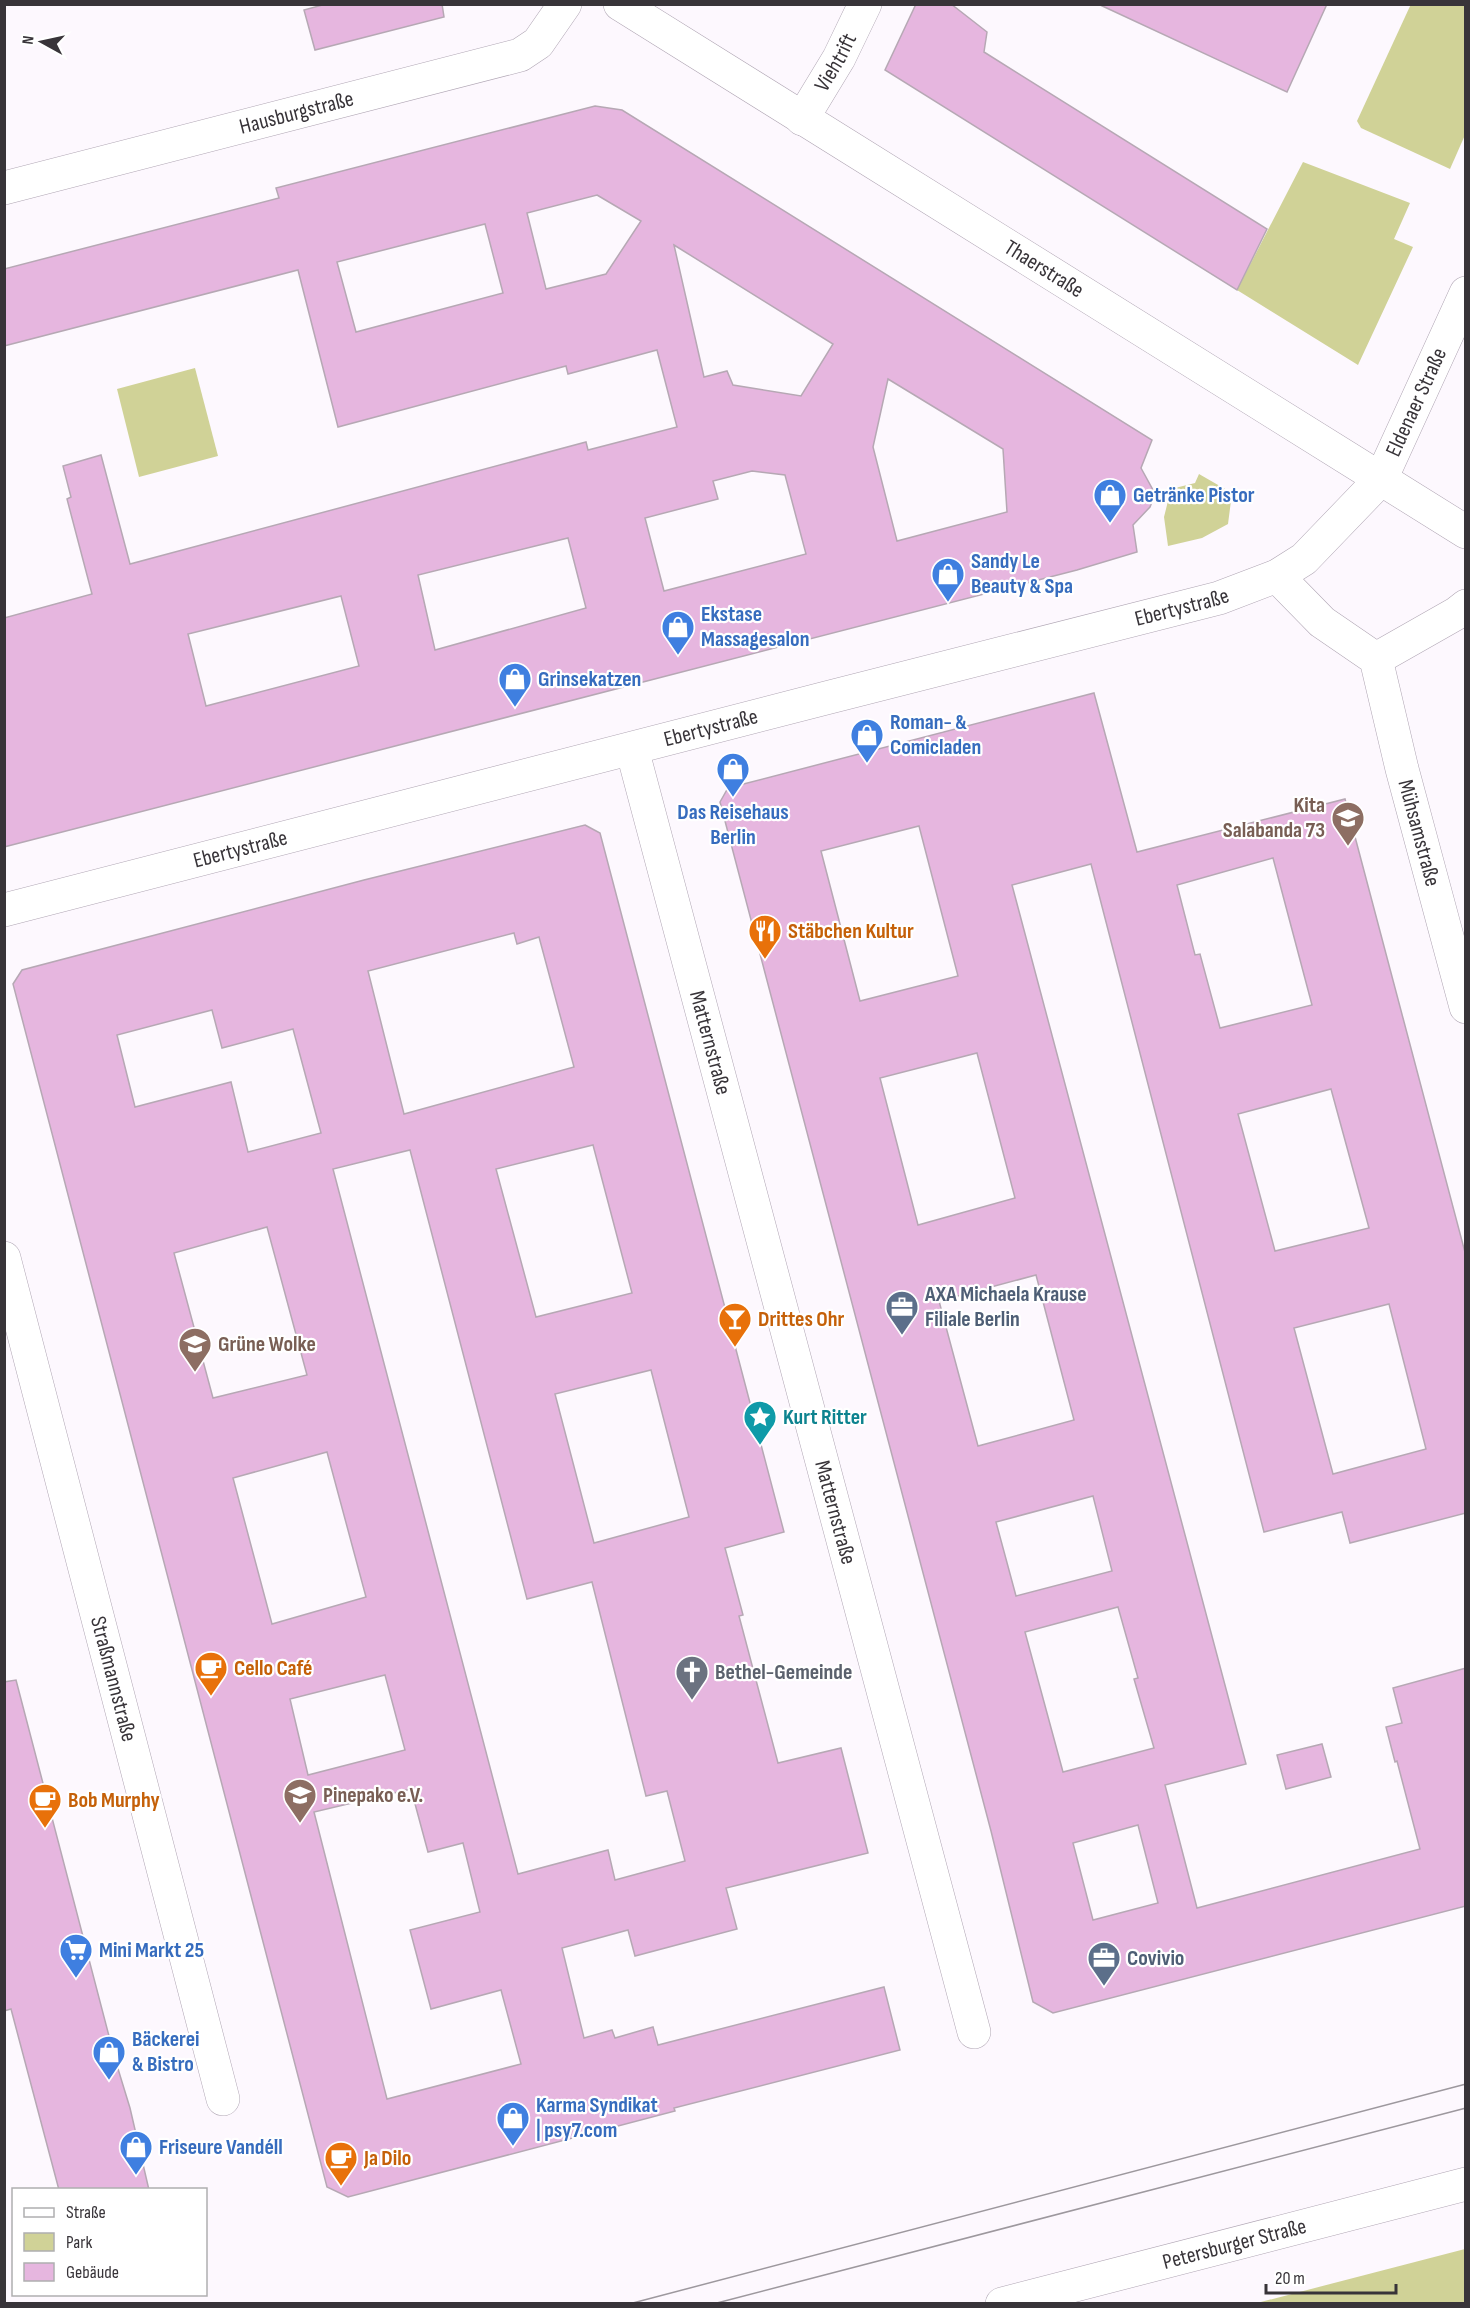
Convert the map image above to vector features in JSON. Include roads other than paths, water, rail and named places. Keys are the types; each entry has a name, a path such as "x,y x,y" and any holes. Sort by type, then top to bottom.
{"street":[{"name":"Hausburgstraße","path":"4,188 520,55 538,43 565,4"},
{"name":"Thaerstraße","path":"620,4 1466,532"},
{"name":"Viehtrift","path":"802,118 839,58 865,4"},
{"name":"Eldenaer Straße","path":"1381,479 1466,293"},
{"name":"Ebertystraße","path":"4,910 1219,598 1277,576 1305,559 1381,479"},
{"path":"1277,576 1322,622 1376,659 1457,614 1466,606"},
{"name":"Mühsamstraße","path":"1376,659 1402,769 1466,1007"},
{"name":"Matternstraße","path":"632,749 974,2032"},
{"name":"Straßmannstraße","path":"4,1258 223,2099"},
{"name":"Petersburger Straße","path":"1002,2304 1466,2184"}],"tram line":[{"path":"629,2304 1466,2084"},
{"path":"713,2304 1466,2108"}],"place":[{"name":"Getränke Pistor","path":"1110,524"},
{"name":"Sandy Le Beauty & Spa","path":"948,603"},
{"name":"Ekstase Massagesalon","path":"678,656"},
{"name":"Grinsekatzen","path":"515,708"},
{"name":"Roman- & Comicladen","path":"867,764"},
{"name":"Das Reisehaus Berlin","path":"733,798"},
{"name":"Kita Salabanda 73","path":"1348,847"},
{"name":"Stäbchen Kultur","path":"765,960"},
{"name":"AXA Michaela Krause Filiale Berlin","path":"902,1336"},
{"name":"Drittes Ohr","path":"735,1348"},
{"name":"Grüne Wolke","path":"195,1373"},
{"name":"Kurt Ritter","path":"760,1446"},
{"name":"Cello Café","path":"211,1697"},
{"name":"Bethel-Gemeinde","path":"692,1701"},
{"name":"Pinepako e.V.","path":"300,1824"},
{"name":"Bob Murphy","path":"45,1829"},
{"name":"Mini Markt 25","path":"76,1979"},
{"name":"Covivio","path":"1104,1987"},
{"name":"Bäckerei & Bistro","path":"109,2081"},
{"name":"Karma Syndikat | psy7.com","path":"513,2147"},
{"name":"Friseure Vandéll","path":"136,2176"},
{"name":"Ja Dilo","path":"341,2187"}]}
